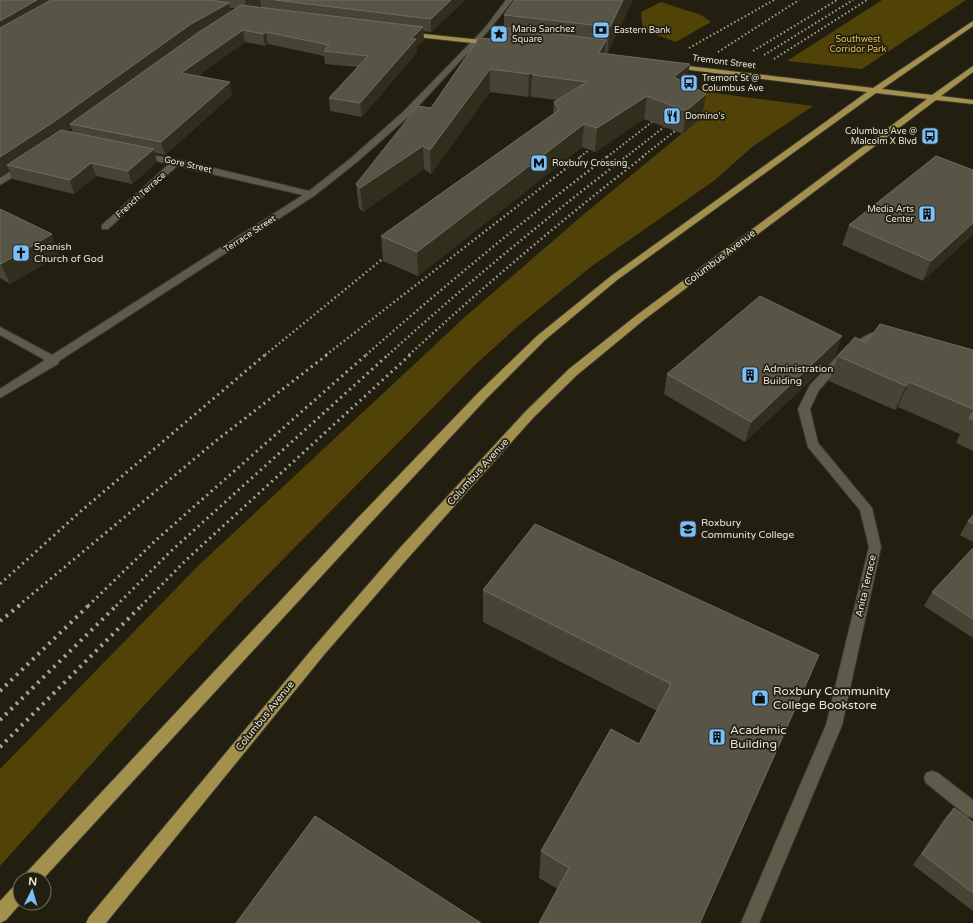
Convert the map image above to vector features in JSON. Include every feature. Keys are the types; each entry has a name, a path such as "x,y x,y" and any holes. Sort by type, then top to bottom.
{"main road":[{"path":"39,871 353,532 483,396 542,338 614,278 973,22"},
{"path":"401,33 500,44"},
{"name":"Tremont Street","path":"668,65 973,102"},
{"path":"934,97 973,68"},
{"name":"Columbus Avenue","path":"95,923 318,652 403,554 529,415 573,372 641,317 934,97"},
{"path":"0,914 12,901"}],"street":[{"name":"Terrace Street","path":"0,394 54,361 311,194 384,134 486,30 510,0"},
{"name":"Gore Street","path":"132,153 311,194"},
{"path":"0,182 33,160"},
{"name":"French Terrace","path":"105,227 176,162"},
{"path":"0,330 54,361"},
{"name":"Anita Terrace","path":"750,923 834,725 875,547 866,508 812,444 804,409 814,388 851,348 871,336 898,336"},
{"path":"932,778 973,810"}],"green space":[{"name":"Southwest Corridor Park","path":"882,0 966,0 862,69 787,61"},
{"path":"661,2 701,15 711,22 676,42 643,30 641,12"},
{"path":"684,89 813,106 752,147 715,180 592,266 518,326 475,365 240,603 138,712 0,866 0,769 198,566 466,316 583,215 702,117"}],"building":[{"path":"0,0 37,0 0,21"},
{"path":"51,0 210,0 229,3 191,24 55,121 0,157 0,28"},
{"path":"275,0 451,0 431,19"},
{"path":"515,0 623,0 610,27 504,15"},
{"path":"241,5 423,27 411,39 416,39 360,103 329,98 368,56 324,51 329,45 266,32 263,34 243,30 181,73 230,82 161,142 70,124 199,32"},
{"path":"499,27 606,40 599,53 690,64 674,77 706,94 686,111 647,96 597,128 584,124 417,252 381,236 559,110 554,102 587,82 533,75 532,73 529,74 490,69 430,150 423,146 360,188 356,184 418,106 431,108 479,38 490,39"},
{"path":"61,130 154,149 128,171 91,163 70,180 7,165"},
{"name":"Media Arts Center","path":"936,156 973,170 973,223 931,261 849,225"},
{"path":"0,209 52,234 1,264"},
{"name":"Administration Building","path":"760,296 842,336 751,422 667,374"},
{"path":"880,324 973,350 973,409 909,382 906,386 838,356 855,337 866,343"},
{"path":"973,412 973,420 969,418"},
{"path":"973,515 973,524 968,521"},
{"name":"Academic Building","path":"535,524 819,655 700,923 539,923 569,868 541,851 611,729 639,744 671,684 483,590"},
{"path":"973,548 973,619 932,592"},
{"path":"954,808 973,822 973,893 922,854"},
{"path":"315,816 481,923 236,923"}],"railway":[{"path":"689,48 774,0"},
{"path":"718,52 799,0"},
{"path":"753,51 837,0"},
{"path":"764,55 853,0"},
{"path":"774,59 867,0"},
{"path":"607,157 652,122"},
{"path":"626,157 664,127"},
{"path":"642,157 675,131"},
{"path":"580,157 589,150"},
{"path":"326,355 582,156"},
{"path":"366,355 485,253 608,156"},
{"path":"388,355 446,303 506,253 627,156"},
{"path":"409,355 466,303 525,253 644,156"},
{"path":"265,355 391,252"},
{"path":"0,584 81,511 266,354"},
{"path":"18,606 217,440 328,354"},
{"path":"88,606 155,541 367,354"},
{"path":"117,605 171,551 389,354"},
{"path":"141,606 186,560 411,354"},
{"path":"0,621 20,605"},
{"path":"0,691 89,605"},
{"path":"0,720 117,605"},
{"path":"0,747 141,606"}],"place":[{"name":"Eastern Bank","path":"601,30"},
{"name":"Maria Sanchez Square","path":"499,34"},
{"name":"Tremont St @ Columbus Ave","path":"689,83"},
{"name":"Domino's","path":"672,116"},
{"name":"Columbus Ave @ Malcolm X Blvd","path":"930,136"},
{"name":"Roxbury Crossing","path":"539,163"},
{"name":"Media Arts Center","path":"927,214"},
{"name":"Spanish Church of God","path":"21,253"},
{"name":"Administration Building","path":"750,375"},
{"name":"Roxbury Community College","path":"688,529"},
{"name":"Roxbury Community College Bookstore","path":"760,698"},
{"name":"Academic Building","path":"717,737"}]}
